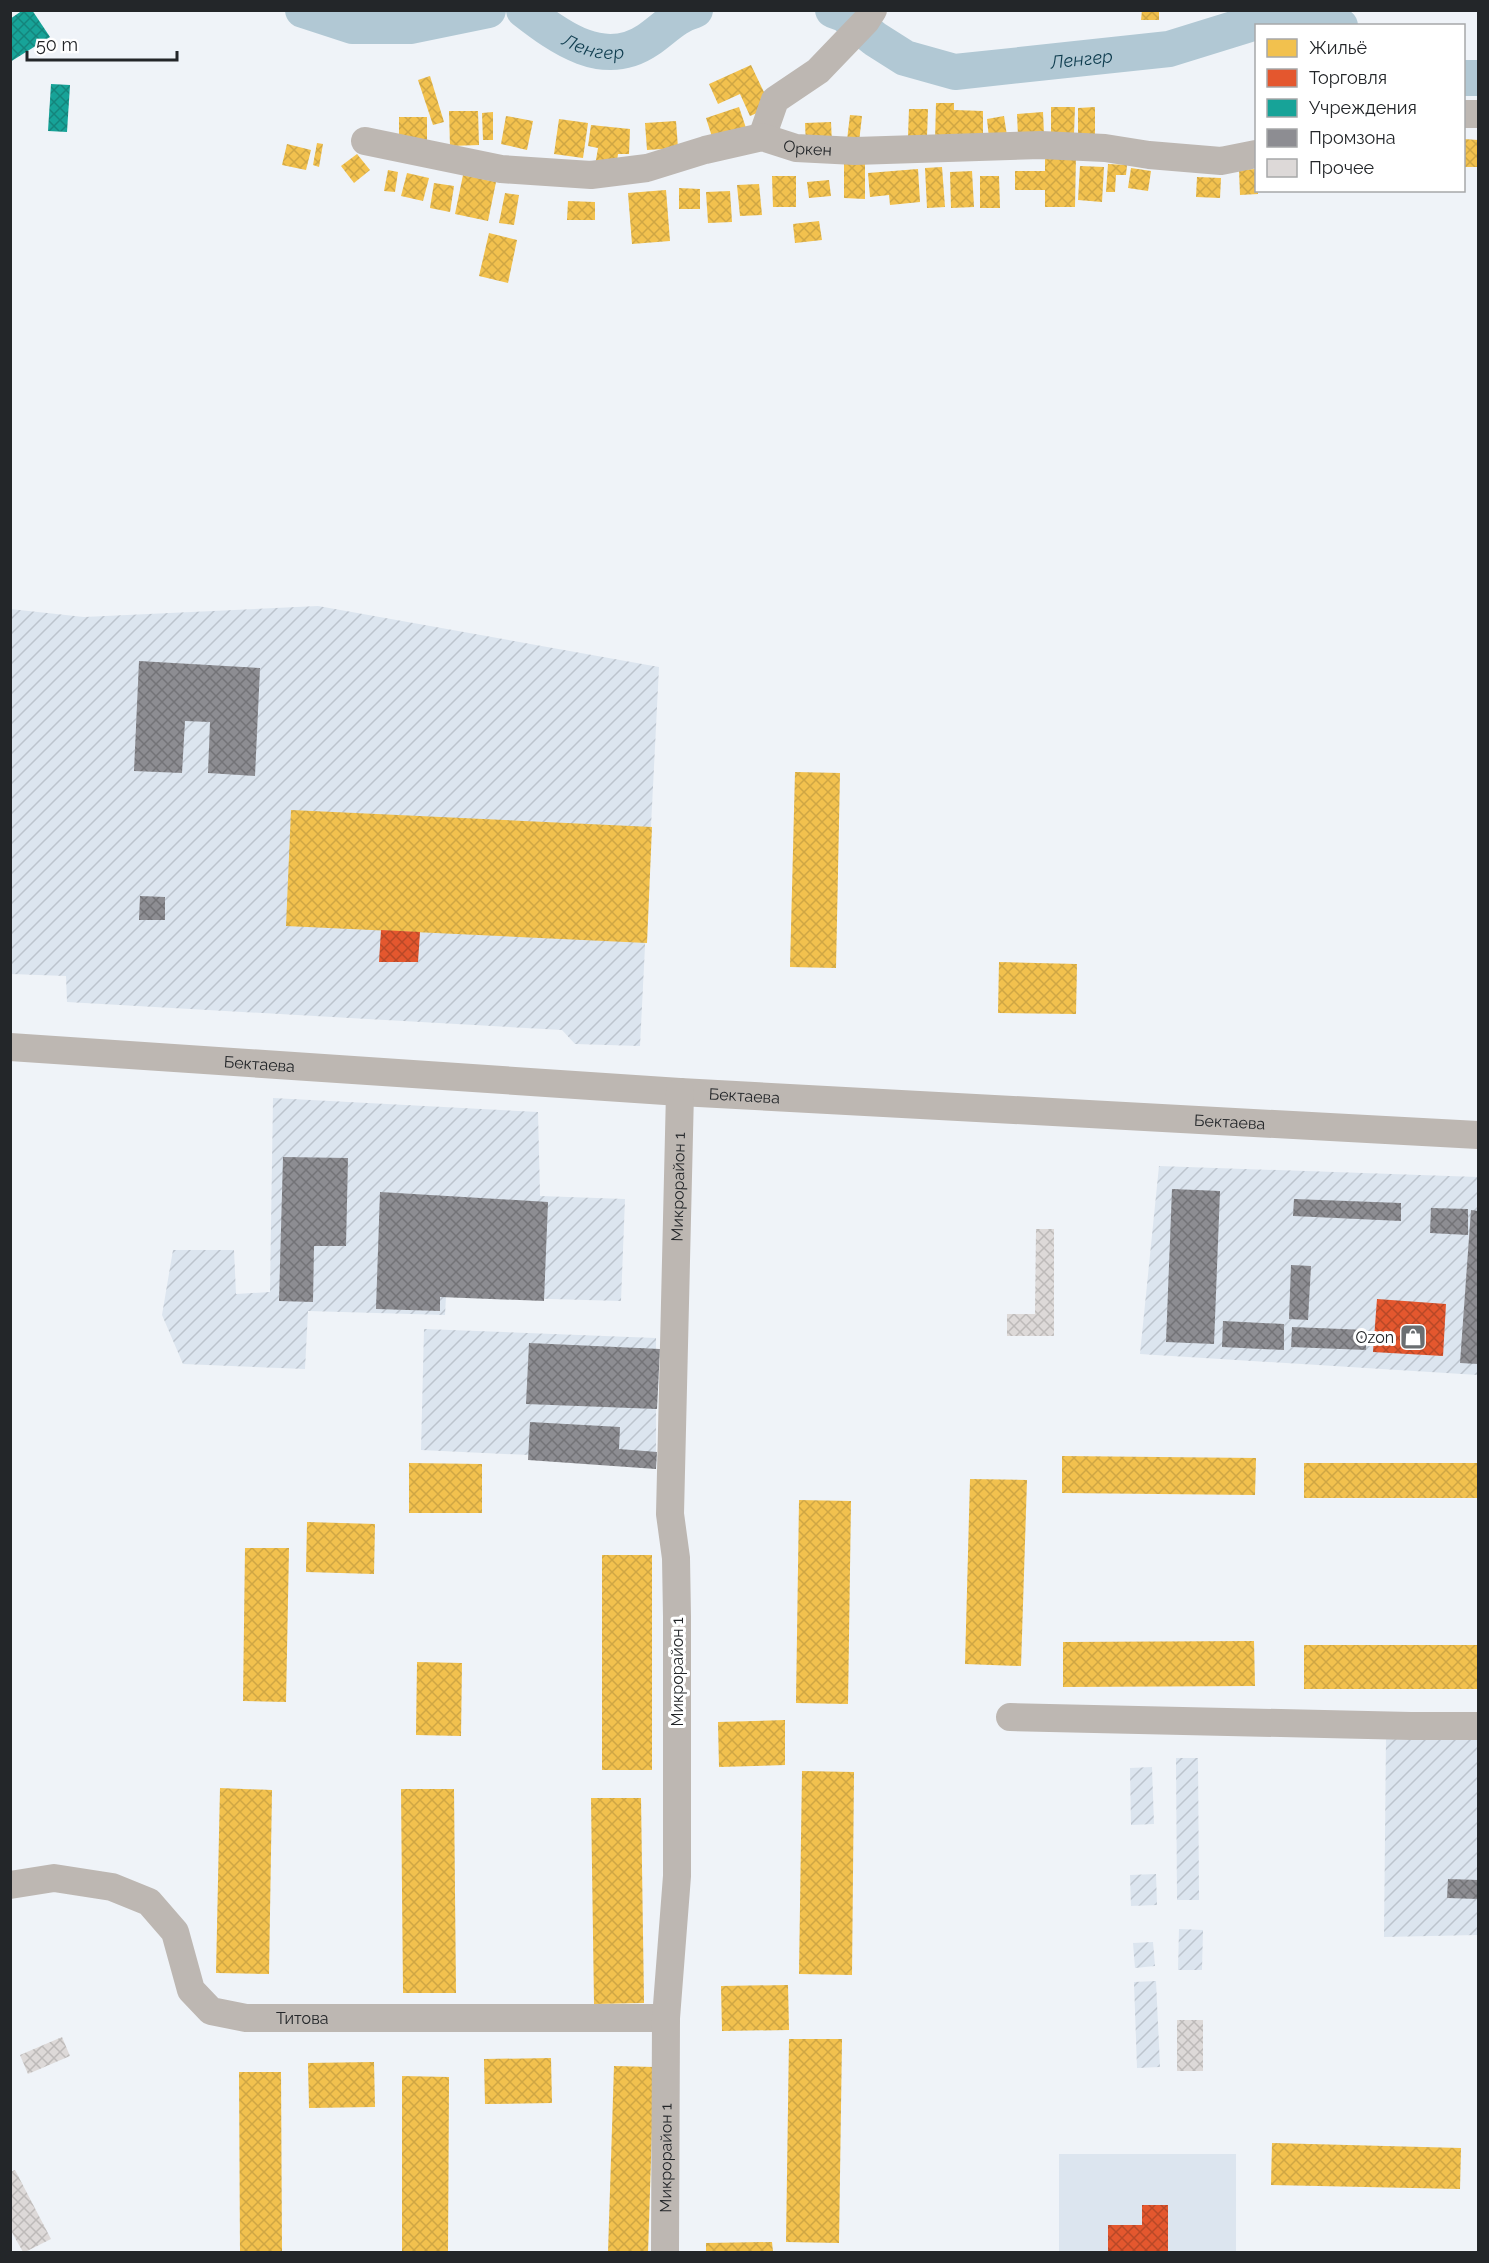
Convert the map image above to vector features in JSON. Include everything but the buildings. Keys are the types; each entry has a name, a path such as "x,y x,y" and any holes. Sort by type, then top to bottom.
{"street":[{"path":"762,137 775,100 818,71 866,21 873,10"},
{"name":"Оркен","path":"366,141 501,169 591,175 647,168 705,150 762,137 796,148 855,151 1041,145 1105,148 1149,155 1221,160 1255,154"},
{"name":"Бектаева","path":"10,1047 680,1092 1479,1135"},
{"name":"Микрорайон 1","path":"665,2253 666,2018 677,1876 676,1558 670,1514 680,1092"},
{"path":"1010,1717 1479,1726"},
{"name":"Титова","path":"10,1885 54,1878 112,1887 149,1902 176,1932 191,1990 211,2011 246,2018 666,2018"}],"shaded area":[{"path":"318,606 659,667 640,1046 575,1044 562,1030 67,1002 66,976 11,974 10,609 84,617"},
{"path":"273,1098 538,1112 540,1196 625,1199 621,1301 446,1296 445,1315 308,1311 305,1369 183,1364 162,1315 173,1250 234,1250 236,1294 270,1292"},
{"path":"1159,1166 1478,1177 1478,1375 1140,1354"},
{"path":"424,1329 656,1338 656,1461 421,1450"},
{"path":"1386,1737 1478,1740 1478,1935 1384,1937"},
{"path":"1176,1758 1198,1758 1199,1900 1177,1900"},
{"path":"1152,1767 1154,1824 1131,1825 1130,1768"},
{"path":"1156,1874 1157,1905 1131,1906 1130,1875"},
{"path":"1179,1929 1203,1930 1202,1970 1178,1970"},
{"path":"1153,1942 1155,1966 1135,1968 1133,1943"},
{"path":"1156,1981 1160,2067 1137,2068 1134,1982"},
{"path":"1059,2154 1236,2154 1236,2252 1059,2252"}],"waterway":[{"name":"Ленгер","path":"303,10 352,26 410,26 488,10"},
{"name":"Ленгер","path":"524,10 567,40 583,47 615,52 632,48 648,40 676,19 695,10"},
{"name":"Ленгер","path":"833,10 844,14 875,39 905,58 955,72 1169,49 1269,18 1322,24"},
{"name":"Ленгер","path":"1465,78 1478,78"}],"place":[{"name":"Ozon","path":"1413,1337"}]}
